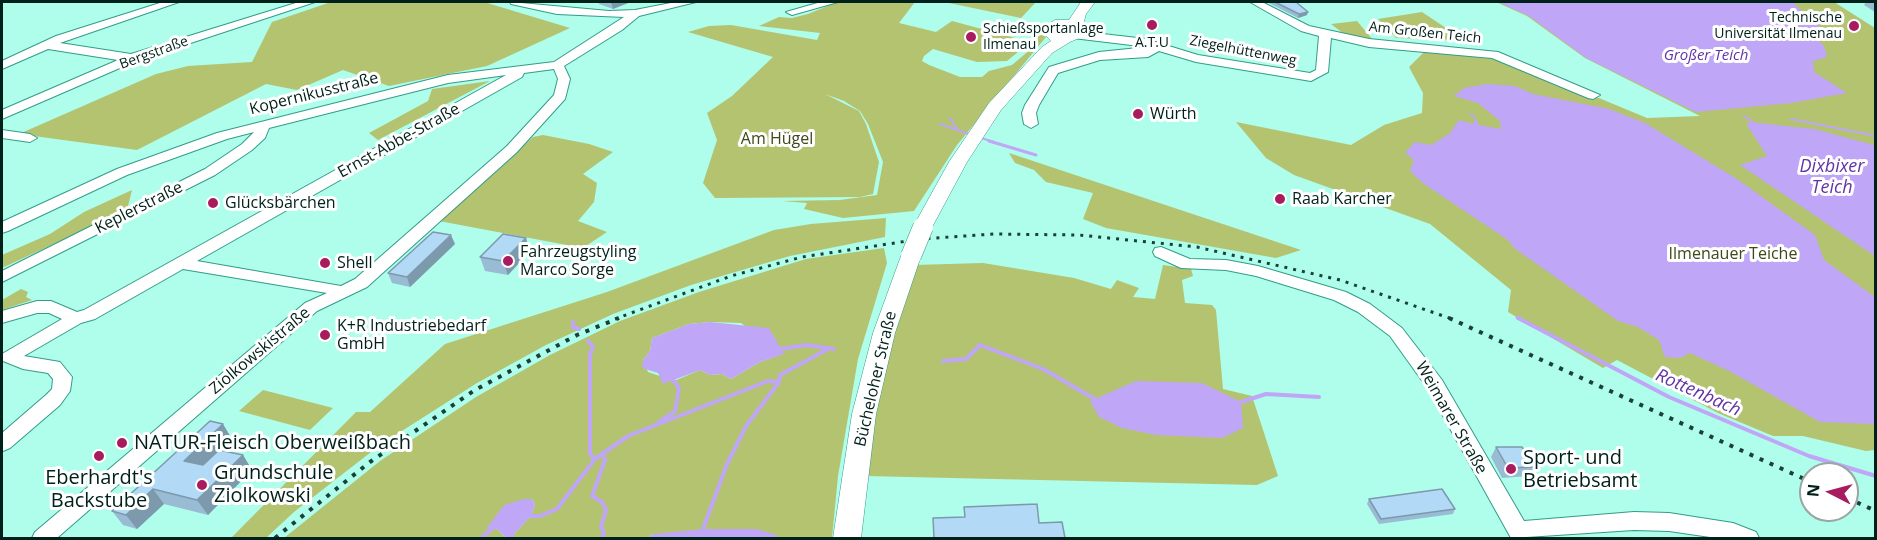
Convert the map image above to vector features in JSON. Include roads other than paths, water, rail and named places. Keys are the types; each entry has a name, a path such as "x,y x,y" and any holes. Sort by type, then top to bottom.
{"main road":[{"name":"Bücheloher Straße","path":"848,538 867,403 884,333 910,256 923,227 982,124 1070,28"}],"street":[{"path":"2,65 45,45 173,2"},
{"name":"Bergstraße","path":"2,115 132,58 309,2"},
{"path":"515,2 557,11 635,13 690,2"},
{"path":"557,11 567,2"},
{"path":"792,12 832,2"},
{"name":"Am Großen Teich","path":"1255,2 1296,26 1325,34 1406,48 1494,55 1593,95"},
{"name":"Kopernikusstraße","path":"2,228 137,166 198,144 263,125 448,79 557,65 630,21 635,13"},
{"name":"Ziegelhüttenweg","path":"1070,28 1157,46 1196,58 1311,77 1322,72 1325,34"},
{"path":"45,45 132,58"},
{"path":"1031,124 1029,113 1032,105 1053,70 1111,54 1148,53 1157,46"},
{"name":"Ziolkowskistraße","path":"43,538 311,307 361,283 512,149 548,112 560,96 563,73 557,65"},
{"name":"Ernst-Abbe-Straße","path":"5,359 76,318 89,315 181,264 523,71"},
{"name":"Keplerstraße","path":"2,277 210,172 247,147 260,135 263,125"},
{"path":"2,134 30,138"},
{"name":"Weimarer Straße","path":"1161,252 1187,264 1226,265 1258,271 1340,296 1364,308 1396,332 1420,361 1445,401 1520,535"},
{"path":"181,264 332,288 343,293"},
{"path":"2,317 27,308 51,307 76,318"},
{"path":"3,443 53,400 61,391 63,377 53,368 5,359"},
{"path":"1520,535 1634,521 1669,522 1711,533 1732,532 1748,538"}],"water":[{"name":"Großer Teich","path":"1498,2 1792,2 1832,37 1818,40 1824,46 1827,57 1813,61 1814,72 1847,93 1791,103 1696,112 1586,58 1529,16"},
{"path":"1487,84 1515,86 1533,94 1609,109 1645,123 1737,179 1815,235 1824,260 1875,297 1875,424 1820,422 1731,372 1690,353 1680,358 1665,357 1659,340 1638,327 1618,321 1514,248 1508,240 1424,184 1410,171 1414,160 1405,153 1415,142 1431,145 1449,134 1459,120 1473,124 1475,119 1467,113 1474,115 1479,125 1501,129 1500,121 1478,103 1454,96 1464,88"},
{"name":"Dixbixer Teich","path":"1749,122 1814,129 1874,145 1875,256 1740,165 1767,156 1747,125"},
{"path":"710,322 769,328 784,354 760,362 731,379 722,374 710,375 700,370 663,384 658,373 642,368 643,360 650,351 652,338 689,324"},
{"path":"1136,381 1202,383 1241,402 1243,428 1222,438 1156,435 1122,428 1099,417 1090,401"},
{"path":"532,499 535,505 531,516 514,534 514,538 506,538 497,529 486,529 504,505"},
{"path":"703,529 756,529 777,535 777,538 647,538 653,534"}],"waterway":[{"path":"1744,116 1753,122"},
{"path":"950,118 957,129"},
{"path":"1791,119 1876,136"},
{"path":"940,124 972,135"},
{"path":"981,138 994,142"},
{"path":"989,141 1036,155"},
{"name":"Rottenbach","path":"1517,317 1521,319"},
{"name":"Rottenbach","path":"1518,318 1669,397 1809,456 1876,476"},
{"path":"573,322 573,327 579,329"},
{"path":"588,341 593,347 590,354 590,454 595,459"},
{"path":"781,349 806,345 834,349"},
{"path":"943,361 966,359 980,345 1043,369 1095,399"},
{"path":"779,382 780,375 828,349"},
{"path":"659,422 675,411 679,388 674,381"},
{"path":"595,459 628,436 768,381 779,382"},
{"path":"703,529 727,464 746,426 779,382"},
{"path":"1241,402 1266,394 1319,397"},
{"path":"602,538 604,533 601,527 606,510 602,502 592,496 605,460 603,454"},
{"path":"531,516 540,516 557,509 595,459"},
{"path":"481,538 492,529"}],"railway":[{"path":"615,319 731,276 802,257 921,239 994,234 1079,235 1197,247 1340,280 1452,319"},
{"path":"275,538 370,462 475,390 577,335 619,318"},
{"path":"1449,318 1799,477"},
{"path":"1859,503 1876,511"}],"place":[{"name":"A.T.U","path":"1152,25"},
{"name":"Technische Universität Ilmenau","path":"1854,26"},
{"name":"Schießsportanlage Ilmenau","path":"971,37"},
{"name":"Würth","path":"1138,114"},
{"name":"Raab Karcher","path":"1280,199"},
{"name":"Glücksbärchen","path":"213,203"},
{"name":"Fahrzeugstyling Marco Sorge","path":"508,261"},
{"name":"Shell","path":"325,263"},
{"name":"K+R Industriebedarf GmbH","path":"325,335"},
{"name":"NATUR-Fleisch Oberweißbach","path":"122,443"},
{"name":"Eberhardt's Backstube","path":"99,456"},
{"name":"Sport- und Betriebsamt","path":"1511,469"},
{"name":"Grundschule Ziolkowski","path":"202,485"}],"park label":[{"name":"Am Hügel","path":"777,139"},
{"name":"Ilmenauer Teiche","path":"1733,254"}]}
